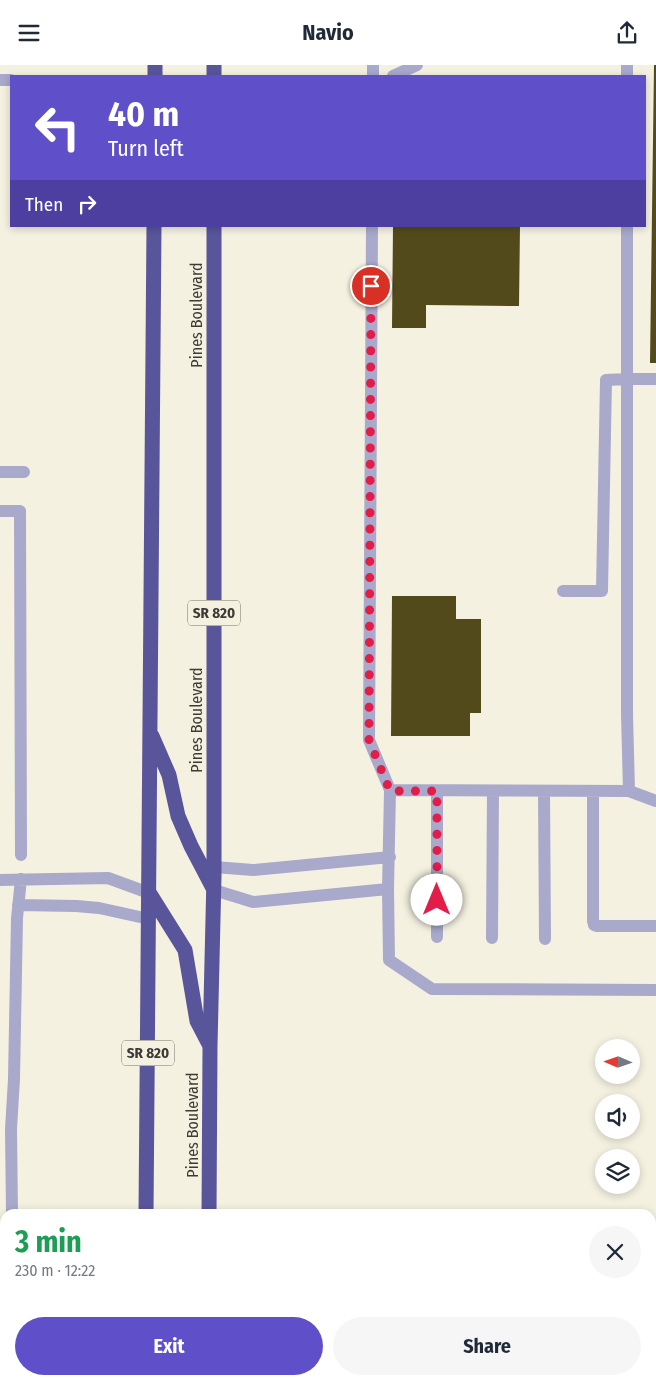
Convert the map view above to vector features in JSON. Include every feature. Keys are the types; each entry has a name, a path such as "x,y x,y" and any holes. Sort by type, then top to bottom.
{"highway":[{"name":"SR 820","path":"146,1209 154,227"},
{"name":"Pines Boulevard","path":"209,1209 210,1046 214,890 214,227"},
{"path":"150,730 169,775 178,816 214,890"},
{"path":"149,893 184,951 197,1021 210,1046"}],"street":[{"path":"395,75 417,65"},
{"path":"372,227 369,740 390,791 389,960 432,989 656,990"},
{"path":"628,227 627,714 629,791"},
{"path":"563,591 602,591 606,380 656,379"},
{"path":"0,472 24,472"},
{"path":"0,511 20,511 21,855"},
{"path":"390,791 629,791 656,801"},
{"path":"437,791 437,937"},
{"path":"492,938 493,791"},
{"path":"544,791 544,939"},
{"path":"593,791 594,925 656,926"},
{"path":"214,867 253,870 390,857"},
{"path":"0,880 108,878 149,893"},
{"path":"12,1209 6,1129 14,1079 18,905 21,879"},
{"path":"214,890 253,902 388,889"},
{"path":"18,905 92,908 149,919"}],"building":[{"path":"654,65 656,65 656,363 650,363"},
{"path":"393,227 520,227 519,306 426,305 426,328 392,328"},
{"path":"392,596 456,596 456,619 481,619 481,713 470,713 470,736 391,736"}],"route":[{"path":"371,286 369,740 390,791 437,791 437,900"}]}
